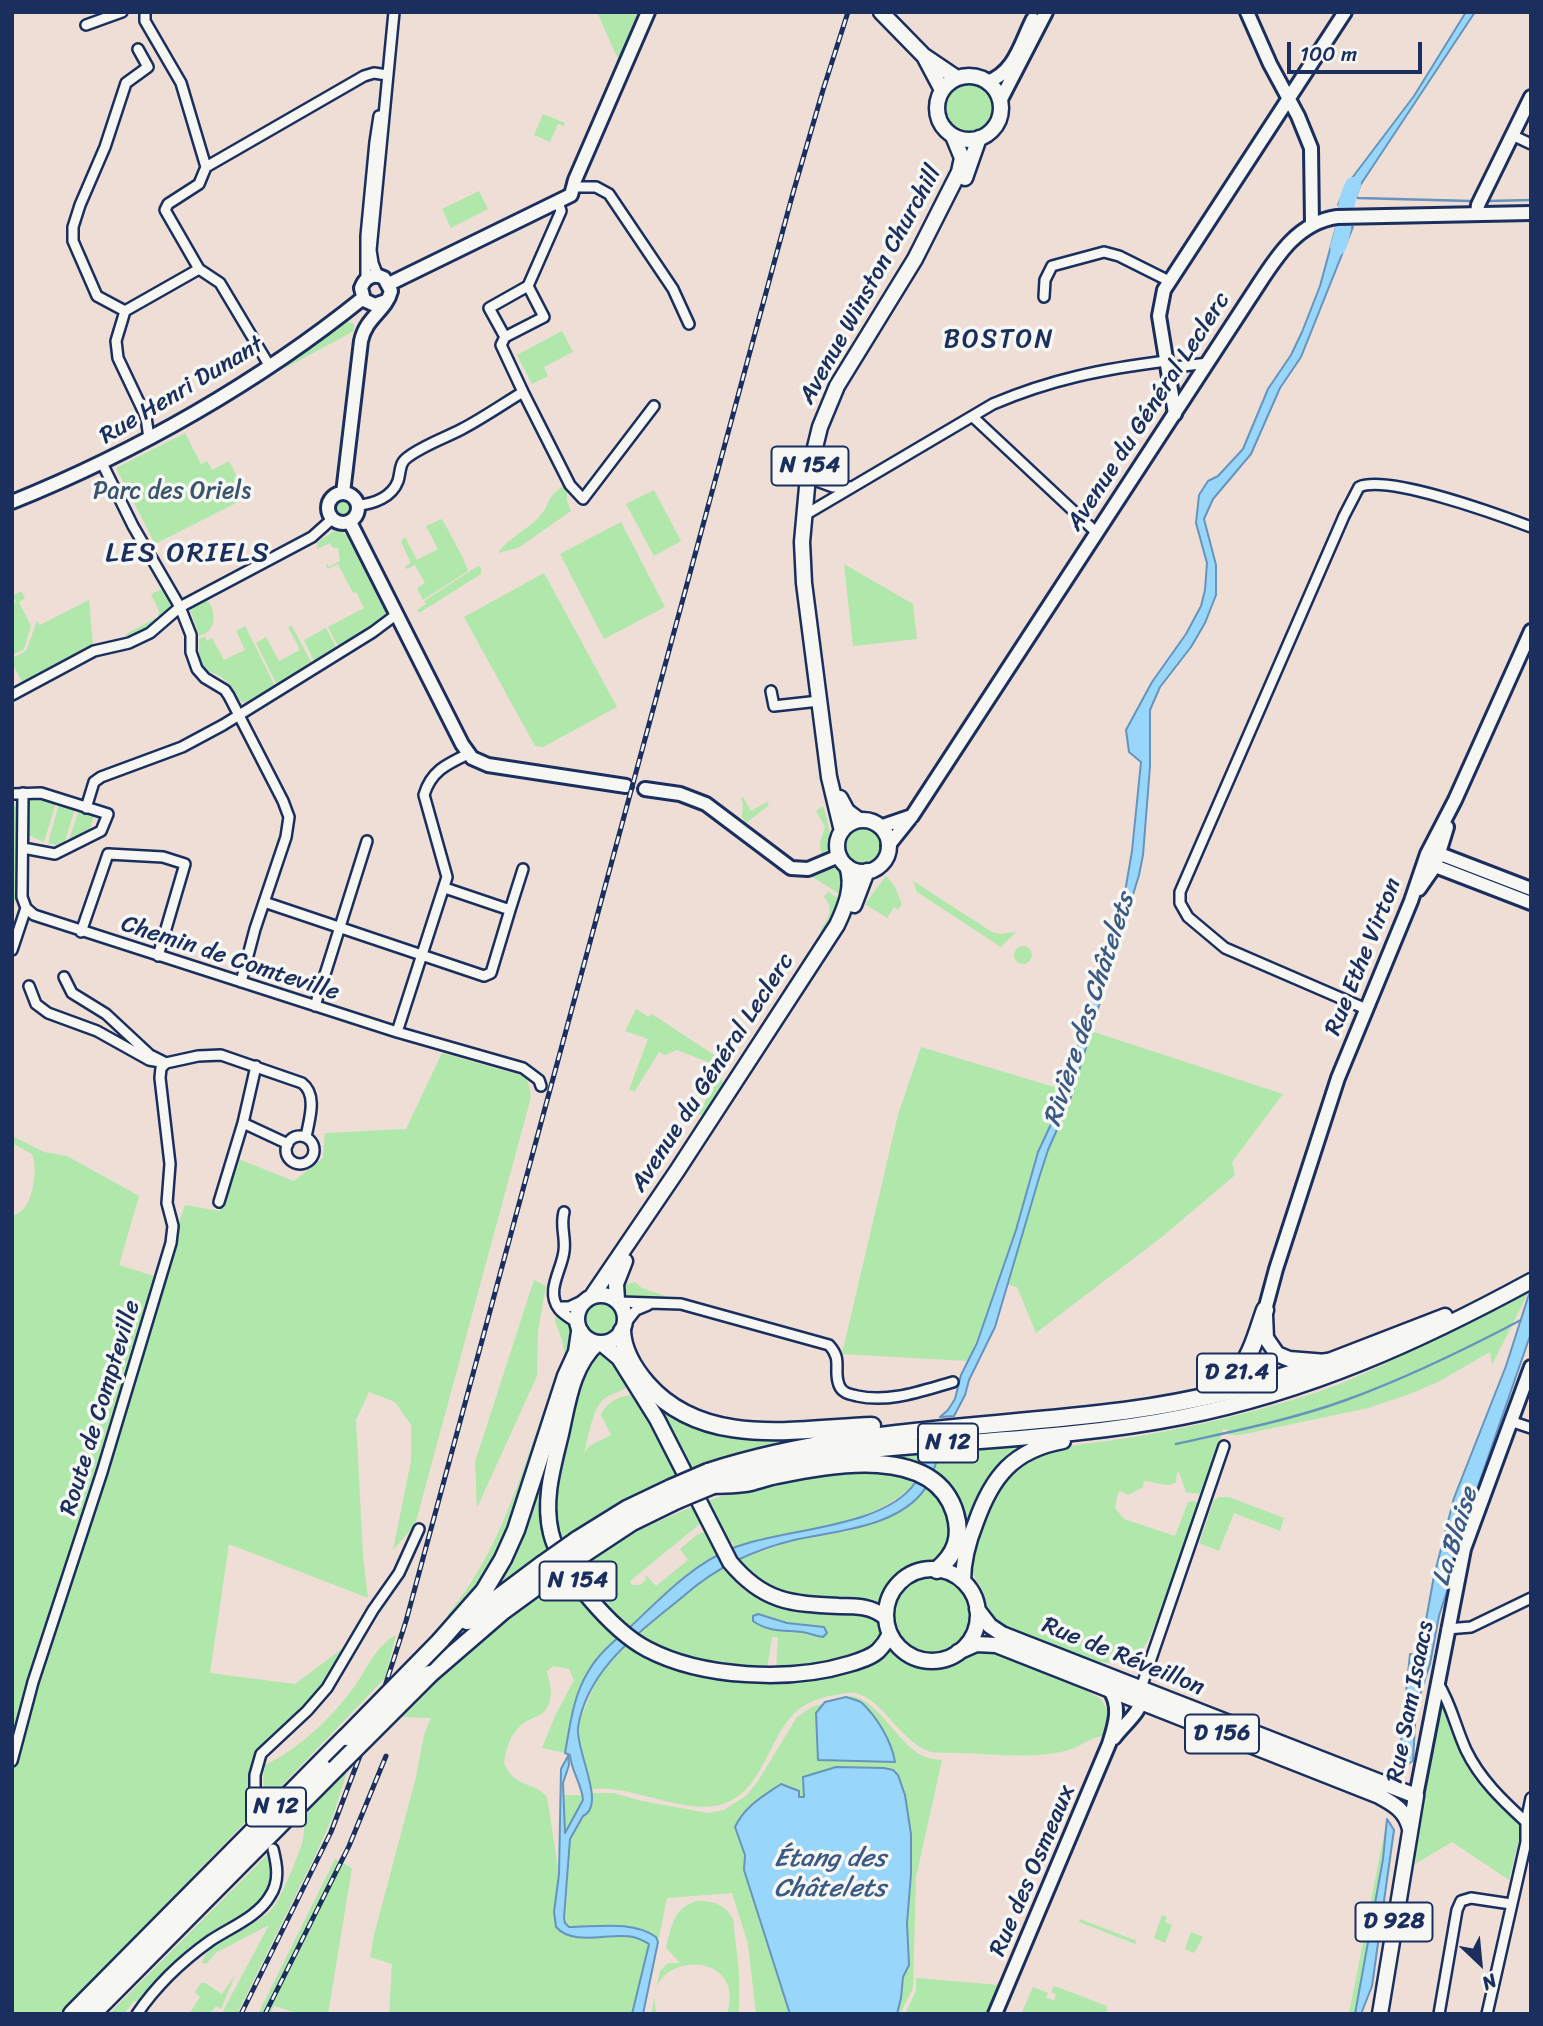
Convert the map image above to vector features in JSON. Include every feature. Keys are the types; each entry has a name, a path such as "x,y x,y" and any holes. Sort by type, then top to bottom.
{"highway":[{"name":"D 21.4","path":"1178,1410 1184,1392 1215,1385 1240,1370 1265,1310"},
{"path":"440,1641 484,1591 516,1530 560,1392 577,1352 579,1327"},
{"path":"623,1328 624,1345 631,1362 651,1389 673,1407 720,1428 745,1431 815,1430 915,1424 925,1430"},
{"name":"N 12","path":"72,2014 440,1641 581,1547 632,1522 674,1494 750,1459 818,1444 867,1436 1125,1410 1178,1410 1326,1362"},
{"path":"711,1479 746,1483 802,1471 857,1465 891,1465 915,1470 941,1488 954,1509 958,1535 952,1555 937,1570"},
{"name":"N 12","path":"92,2014 430,1674 547,1570"},
{"path":"102,2014 192,1912"}],"main road":[{"path":"361,341 360,323 365,300 361,288 571,195 648,12"},
{"path":"881,12 923,55 957,78"},
{"path":"987,82 1000,77 1008,70 1037,12"},
{"path":"1000,101 1046,12"},
{"path":"1247,12 1311,148 1312,224"},
{"path":"1175,414 1159,316 1162,294 1345,12"},
{"path":"923,55 942,90"},
{"path":"973,76 987,82 1000,101 997,123 979,138 966,140 953,136 941,125 937,116 937,100 942,90 957,78 973,76"},
{"path":"1477,214 1478,205 1531,97"},
{"name":"Avenue Winston Churchill","path":"842,831 829,777 802,554 804,501 820,427 837,386 915,259 959,172 962,164 961,153 953,136"},
{"name":"Avenue Winston Churchill","path":"859,820 844,806 835,771 810,576 810,512 814,480 824,438 841,392 935,239 966,175 979,138"},
{"name":"Avenue du Général Leclerc","path":"888,846 912,816 1208,363 1279,256 1296,236 1312,224 1337,216 1531,213"},
{"path":"343,493 361,341 366,324 390,293 378,280"},
{"path":"365,300 377,305 386,301"},
{"name":"Rue Henri Dunant","path":"12,502 102,463 149,438 269,365 365,300"},
{"path":"341,314 351,315 360,323"},
{"path":"343,493 353,496 358,505 356,516 350,522 341,523 332,519 328,510 330,500 343,493"},
{"path":"350,522 468,754 477,762 488,765 626,786"},
{"name":"Rue Ethe Virton","path":"1265,1310 1338,1078 1411,901 1434,858 1454,800 1531,631"},
{"path":"645,789 680,794 706,804 791,868 808,869 843,861"},
{"path":"880,827 912,816"},
{"path":"859,820 870,821 880,827 888,846 883,862 867,871 857,871 843,861 837,841 849,824 859,820"},
{"path":"1434,858 1531,889"},
{"path":"1434,858 1531,903"},
{"name":"Avenue du Général Leclerc","path":"589,1297 677,1171 837,925 850,883 843,861"},
{"name":"Avenue du Général Leclerc","path":"618,1301 616,1284 625,1260 840,934 867,871"},
{"name":"N 12","path":"711,1479 834,1454 1063,1434 1178,1410 1227,1407 1321,1379 1398,1349 1531,1272"},
{"name":"N 12","path":"1326,1362 1471,1308 1531,1281"},
{"path":"599,1343 613,1340 623,1328 624,1312 618,1301 605,1294 589,1297 578,1310 579,1327 587,1339 599,1343 619,1358 657,1419 730,1563 754,1587 774,1597 803,1604 868,1607 886,1618"},
{"name":"D 21.4","path":"1265,1310 1266,1338 1277,1354 1289,1359 1326,1362"},
{"name":"N 154","path":"599,1343 587,1354 573,1383 551,1474 547,1508 551,1533 558,1550 609,1620 640,1645 661,1655 723,1671 762,1675 814,1672 857,1662 877,1652 890,1634"},
{"name":"Rue Sam Isaacs","path":"1380,2014 1410,1831 1464,1549 1531,1367"},
{"path":"963,1581 966,1548 982,1506 991,1486 1012,1462 1027,1452 1047,1445 1172,1424 1178,1410"},
{"path":"937,1570 951,1573 963,1581 971,1592 977,1609 974,1633 958,1652 941,1660 922,1660 901,1649 890,1634 886,1618 888,1600 900,1582 915,1572 937,1570"},
{"name":"Rue de Réveillon","path":"977,1609 990,1626 1002,1634 1137,1695 1379,1796 1400,1809 1407,1819 1410,1831"},
{"name":"Rue de Réveillon","path":"958,1652 980,1643 996,1644 1108,1688 1137,1695 1269,1741 1416,1801"},
{"path":"1108,1688 1115,1700 1116,1712"},
{"name":"Rue des Osmeaux","path":"1109,1744 1116,1712 1137,1695"},
{"name":"Rue des Osmeaux","path":"995,2014 1109,1744 1137,1695"},
{"name":"Rue de Réveillon","path":"1379,1796 1416,1801"}],"street":[{"path":"86,25 122,12"},
{"path":"145,12 145,21 181,83 206,167"},
{"path":"378,280 371,250 394,12"},
{"path":"125,311 97,296 73,241 73,227 105,147 126,83 148,67 138,49"},
{"path":"269,365 220,283 200,269 165,210 168,204 199,184 206,167 364,76 374,73 387,75"},
{"path":"1512,135 1531,144"},
{"path":"573,187 596,187 609,194 674,289 689,324"},
{"path":"505,337 489,307 528,286 561,211 558,202"},
{"path":"1044,298 1045,280 1052,266 1098,252 1119,256 1169,281"},
{"path":"149,438 146,417 118,358 116,341 125,311 200,269"},
{"path":"528,286 544,317 505,337 501,345 570,485 583,499 654,406"},
{"path":"810,512 993,404 1025,390 1076,375 1166,364 1208,363"},
{"path":"358,505 375,502 391,491 398,480 399,467 406,457 465,428 523,392"},
{"path":"973,417 1097,533"},
{"path":"102,463 133,526 180,607 191,635 191,652 197,669 205,678 225,690 240,715 289,817 286,836 241,982"},
{"path":"814,480 833,487 855,486"},
{"path":"1366,1009 1225,948 1188,917 1180,903 1180,892 1359,487 1381,484 1428,494 1531,527"},
{"path":"12,695 94,651 140,639 159,628 180,607 312,537 332,519"},
{"path":"86,808 94,782 101,776 182,747 240,715 373,632 397,614"},
{"path":"771,691 774,706 819,701"},
{"path":"397,1032 445,888 446,867 424,795 434,774 468,754"},
{"path":"12,950 26,908 22,897 23,793"},
{"path":"12,794 41,793 108,814 101,831 55,854 23,848"},
{"path":"316,1006 367,841"},
{"path":"81,932 108,854 144,855 174,860 185,864 158,956"},
{"path":"264,902 484,976 491,973 523,869"},
{"path":"445,888 510,910"},
{"name":"Chemin de Comteville","path":"26,908 41,919 81,932 523,1069 539,1080 541,1086"},
{"path":"64,977 72,993 106,1014 150,1055 166,1063"},
{"path":"29,986 36,1004 48,1013 97,1031 139,1056 166,1063 214,1055 256,1066 302,1083 307,1087 311,1098 306,1137"},
{"name":"Route de Compteville","path":"12,1761 33,1682 102,1472 172,1243 173,1226 167,1203 170,1164 160,1078 161,1068 166,1063"},
{"path":"219,1202 243,1123 256,1066"},
{"path":"243,1123 288,1144"},
{"path":"294,1137 306,1137 315,1149 313,1157 307,1162 296,1163 287,1153 288,1144 294,1137"},
{"path":"564,1212 561,1225 564,1251 554,1292 558,1307 579,1327"},
{"path":"558,1307 569,1307 589,1297"},
{"path":"618,1301 692,1306 829,1345 838,1362 838,1383 841,1390 848,1394 875,1400 894,1398 953,1382"},
{"path":"623,1328 636,1310 656,1303"},
{"path":"1510,1421 1531,1428"},
{"name":"Rue des Osmeaux","path":"1137,1695 1224,1446"},
{"path":"259,1807 255,1792 255,1775 261,1754 307,1711 327,1688 373,1610 399,1573 419,1529"},
{"path":"1447,1629 1471,1627 1531,1598"},
{"path":"1437,1682 1450,1704 1459,1735 1475,1765 1493,1790 1526,1822"},
{"path":"1487,2014 1526,1842 1526,1822 1531,1798"},
{"path":"137,2014 165,1980 192,1955 264,1904 274,1889 277,1876 273,1849"},
{"path":"1439,2014 1455,1921 1461,1902 1471,1898 1511,1904"}],"green space":[{"path":"597,12 638,12 618,59"},
{"path":"969,82 987,89 994,107 987,125 969,132 951,125 944,107 951,89"},
{"path":"543,114 565,123 564,126 558,124 550,142 534,135"},
{"path":"479,191 488,209 451,228 442,209"},
{"path":"347,321 354,324 354,331 285,368 284,366 303,350"},
{"path":"562,331 573,352 544,367 548,376 532,384 517,355"},
{"name":"Parc des Oriels","path":"185,433 201,464 207,461 212,470 229,461 243,488 247,486 252,495 155,544 116,468"},
{"path":"567,484 567,501 571,511 518,548 498,553 539,517 552,496"},
{"path":"654,490 681,541 654,556 626,504"},
{"path":"343,498 350,501 353,508 350,515 343,518 336,515 333,508 336,501"},
{"path":"442,519 468,571 423,600 417,588 425,583 415,565 406,569 405,566 411,563 401,542 405,537 417,560 438,549 426,526"},
{"path":"621,522 665,607 604,639 560,554"},
{"path":"340,530 350,538 388,611 381,619 338,646 328,627 364,608 338,564 328,569 326,566 340,561 338,548 333,548 330,543 317,549 317,543 332,532"},
{"path":"844,564 913,604 917,639 853,646"},
{"path":"478,566 481,568 481,574 419,613 417,610 426,604 424,601"},
{"path":"544,573 617,707 543,747 535,746 464,617"},
{"path":"162,589 171,602 166,615 148,630 127,638 126,634 158,617 159,611 151,594"},
{"path":"21,591 25,598 19,602 31,626 24,649 12,655 12,604 16,602 13,596"},
{"path":"89,600 93,645 23,683 12,658 26,651 37,621 40,625"},
{"path":"207,600 212,609 212,625 210,630 199,636 190,609"},
{"path":"245,626 275,686 245,703 224,679 204,668 199,653 199,639 206,636 206,641 212,638 224,660 245,650 236,631"},
{"path":"292,626 311,662 277,685 256,643 266,637 279,661 300,650 288,627"},
{"path":"326,628 336,647 314,661 304,640"},
{"path":"35,796 56,803 44,842 28,835 28,801"},
{"path":"743,797 751,811 767,802 769,805 746,823 742,817"},
{"path":"12,801 18,810 14,903"},
{"path":"59,804 75,809 63,847 48,843"},
{"path":"823,806 829,829 829,848 818,860 794,862 810,860 821,854 820,842 825,827 816,811"},
{"path":"79,810 94,815 89,832 68,843"},
{"path":"863,828 876,833 881,846 876,859 863,864 850,859 845,846 850,833"},
{"path":"835,868 843,876 841,895 811,876"},
{"path":"886,876 894,885 902,904 898,910 894,907 887,918 865,904"},
{"path":"913,881 992,932 1016,932 1001,947 917,892"},
{"path":"828,892 840,899 824,933 820,931 830,910 824,897"},
{"path":"1023,946 1029,949 1032,955 1029,961 1023,964 1017,961 1014,955 1017,949"},
{"path":"636,1009 649,1017 652,1014 729,1065 726,1069 677,1050 665,1055 659,1052 635,1091 629,1090 648,1039 625,1031"},
{"path":"1091,1031 1283,1094 1232,1162 1235,1175 1163,1236 1036,1333 1017,1287 997,1282 990,1308 968,1361 842,1354 898,1115 921,1047 1064,1090 1076,1077"},
{"path":"442,1053 527,1077 531,1097 415,1525 393,1550 411,1461 411,1425 395,1402 369,1392 356,1420 363,1556 368,1598 229,1544 210,1673 295,1684 346,1646 348,1648 309,1703 259,1751 251,1773 257,1810 59,2014 12,2014 12,1215 25,1208 32,1190 35,1170 32,1154 12,1143 12,1136 44,1152 67,1156 139,1196 119,1265 160,1278 185,1205 220,1211 238,1159 294,1181 323,1158 325,1133 406,1129"},
{"path":"720,1079 725,1084 705,1115 700,1115 711,1091"},
{"path":"534,1280 546,1286 538,1331 537,1376 477,1508 475,1462"},
{"path":"635,1282 642,1288 677,1300 623,1298 619,1287"},
{"path":"1531,1287 1492,1365 1490,1352 1436,1383 1368,1408 1240,1435 1230,1435 1228,1430 1223,1429 1205,1489 1199,1494 1186,1492 1179,1472 1176,1482 1172,1484 1144,1481 1143,1487 1128,1495 1121,1491 1118,1493 1115,1508 1124,1519 1175,1536 1188,1502 1199,1504 1164,1607 1149,1639 1135,1655 1109,1663 1086,1659 1057,1646 1012,1632 991,1615 974,1576 971,1564 973,1549 994,1496 1015,1469 1025,1461 1062,1448 1157,1433 1217,1420 1322,1390 1394,1359"},
{"path":"600,1301 611,1305 619,1317 614,1332 604,1337 593,1336 587,1323 582,1320 587,1308"},
{"path":"556,1316 567,1317 574,1338 506,1537 486,1577 447,1619 488,1554 516,1490 565,1356 555,1321"},
{"path":"601,1351 608,1353 628,1385 600,1404 593,1417 584,1453 589,1446 611,1435 601,1415 607,1406 618,1398 633,1394 663,1439 679,1474 609,1509 560,1542 556,1531 553,1499 579,1381 593,1354"},
{"path":"644,1385 664,1404 795,1438 729,1456 689,1471"},
{"path":"554,1425 551,1548 496,1586"},
{"path":"1032,1443 1015,1454 958,1569 948,1565 960,1550 933,1472 940,1451"},
{"path":"924,1452 923,1468 879,1457"},
{"path":"855,1470 901,1472 916,1482 878,1509 855,1518 733,1548 733,1543 723,1540 707,1501 780,1481"},
{"path":"926,1488 945,1503 950,1516 953,1541 941,1557 912,1567 899,1575 885,1592 880,1609 808,1601 768,1591 751,1577 740,1559 795,1540 849,1531 910,1505"},
{"path":"1229,1497 1284,1518 1280,1531 1234,1513 1219,1551 1199,1543 1214,1500"},
{"path":"696,1505 701,1523 630,1581 632,1585 640,1585 646,1580 646,1575 656,1586 688,1560 680,1549 698,1534 707,1531 718,1555 683,1579 628,1629 601,1601 578,1569 632,1533"},
{"path":"724,1566 745,1591 771,1604 816,1611 868,1614 879,1620 881,1637 872,1650 816,1665 776,1669 778,1637 772,1637 767,1669 717,1664 683,1656 637,1635 706,1577"},
{"path":"926,1577 940,1577 954,1583 965,1594 971,1615 968,1630 960,1642 940,1653 926,1653 912,1647 901,1636 895,1622 895,1608 901,1594 912,1583"},
{"path":"569,1579 620,1636 596,1662 581,1689 571,1719 565,1753 542,1748 574,1680 569,1669 553,1666 547,1671 551,1693 547,1708 544,1713 525,1722 516,1731 508,1744 504,1763 519,1781 547,1797 559,1874 554,1912 576,1937 634,1937 649,1944 632,2014 389,2014 392,1964 370,1957 416,1777 424,1735 431,1718 402,1717 423,1696 424,1691 482,1639 556,1583 566,1590"},
{"path":"396,1635 385,1678 266,1802 263,1778 265,1765 302,1742 323,1723 352,1690 376,1653"},
{"path":"629,1642 652,1655 794,1677 889,1644 909,1662 934,1669 952,1665 976,1652 992,1649 1101,1699 1110,1715 1109,1726 1105,1736 1070,1749 1039,1755 935,1752 917,1746 869,1699 848,1693 815,1700 798,1710 780,1733 748,1787 723,1804 692,1806 623,1791 592,1789 578,1741 579,1722 600,1672"},
{"path":"847,1696 858,1698 868,1703 915,1751 927,1758 942,1760 916,1877 913,1988 900,2014 897,2014 903,1977 908,1968 907,1923 911,1874 909,1815 898,1776 803,1777 804,1797 735,1827 745,1855 744,1870 790,2014 756,2014 748,1944 732,1893 667,1898 658,1942 643,1930 631,1927 569,1927 565,1923 570,1839 583,1816 591,1808 592,1793 613,1793 708,1813 724,1810 747,1795 797,1717 812,1707","holes":["816,1713 883,1733 893,1751 894,1762 818,1760"]},
{"path":"1447,1707 1453,1738 1456,1738 1476,1774 1492,1795 1521,1824 1509,1880 1452,1842 1415,1864 1417,1830 1438,1708"},
{"path":"347,1771 333,1816 315,1856 237,2014 226,2014 223,2011 269,1925 217,1952 206,1964 202,1963 212,1947 265,1916 276,1904 298,1855 307,1814"},
{"path":"564,1795 583,1795 564,1836"},
{"path":"1387,1819 1365,1966 1355,2014 1349,2014"},
{"path":"270,1852 272,1884 257,1906 188,1954 139,2002 134,2001 124,2014 109,2014"},
{"path":"335,1859 352,1868 328,2014 299,2014 274,2006 270,2014 258,2014"},
{"path":"697,1901 708,1901 727,1910 733,1919 739,1973 739,2014 727,2014 729,1992 723,1976 709,1967 693,1965 676,1968 663,1977 656,1992 660,1971 668,1963 680,1963 666,1948 678,1913"},
{"path":"1162,1915 1167,1917 1165,1922 1172,1925 1165,1943 1154,1938"},
{"path":"1080,1919 1137,1941 1135,1944 1079,1922"},
{"path":"1191,1932 1203,1937 1194,1953 1185,1949"},
{"path":"1012,1959 990,2014 905,2014 916,1991 916,1978 999,1985"},
{"path":"235,1975 221,2009 216,2006 210,2014 189,2014 200,1997 195,1992 201,1983 222,1994"},
{"path":"1054,1986 1107,2006 1106,2009 1109,2010 1101,2014 1022,2012 1033,1987 1048,1993 1046,1998 1054,2000 1056,1994 1051,1992"},
{"path":"655,1994 657,2014 651,2014"}],"water":[{"path":"1466,12 1475,12 1361,184 1353,204 1338,205 1346,186 1414,96"},
{"path":"1336,227 1353,227 1301,357 1280,388 1251,454 1213,499 1204,519 1216,565 1216,595 1205,623 1191,647 1160,687 1150,710 1150,766 1139,875 1070,1100 1039,1178 995,1327 954,1416 940,1417 955,1399 961,1375 977,1343 1016,1230 1038,1152 1068,1078 1126,886 1141,762 1129,752 1126,730 1152,682 1186,634 1201,606 1207,563 1196,523 1199,495 1208,481 1218,476 1243,449 1268,389 1291,355 1302,332 1320,286"},
{"name":"La Blaise","path":"1531,1288 1531,1333 1447,1576 1449,1585 1439,1616 1430,1664 1416,1707 1413,1761 1398,1770 1410,1654 1414,1654 1411,1685 1418,1664 1434,1576 1454,1498 1506,1366"},
{"path":"940,1451 927,1484 909,1505 879,1521 779,1544 750,1554 723,1568 698,1584 635,1636 605,1668 593,1686 578,1727 592,1801 590,1810 583,1816 570,1839 564,1918 569,1927 625,1926 656,1937 658,1942 643,2014 632,2014 649,1944 624,1936 582,1938 564,1933 556,1927 554,1912 559,1874 561,1769 568,1756 569,1765 563,1783 565,1833 583,1800 570,1755 565,1753 573,1711 583,1681 606,1649 704,1563 754,1541 857,1519 880,1510 900,1498 915,1483 921,1472 924,1452"},
{"path":"758,1614 787,1623 824,1627 827,1633 823,1637 770,1629 753,1621 753,1616"},
{"path":"846,1697 862,1703 873,1715 887,1738 895,1762 818,1760 816,1713 825,1702"},
{"name":"Étang des Châtelets","path":"836,1767 893,1770 898,1775 905,1795 911,1834 907,1923 909,1965 903,1977 897,2014 790,2014 744,1870 745,1855 735,1827 744,1813 781,1784 799,1791 799,1797 804,1797 803,1777"},
{"path":"1387,1819 1394,1830 1372,1986 1361,2014 1355,2014 1383,1859"}],"waterway":[{"name":"Rivière des Châtelets","path":"1338,247 1353,185"},
{"path":"1352,195 1358,198 1471,201"},
{"path":"1488,201 1531,200"},
{"path":"1176,1444 1283,1419 1346,1400 1435,1363 1521,1320"}],"railway":[{"path":"241,2014 331,1832 377,1711 406,1621 793,193 848,12"},
{"path":"265,2014 349,1846 386,1756"}],"district":[{"name":"BOSTON","path":"999,340"},
{"name":"LES ORIELS","path":"188,554"}]}
